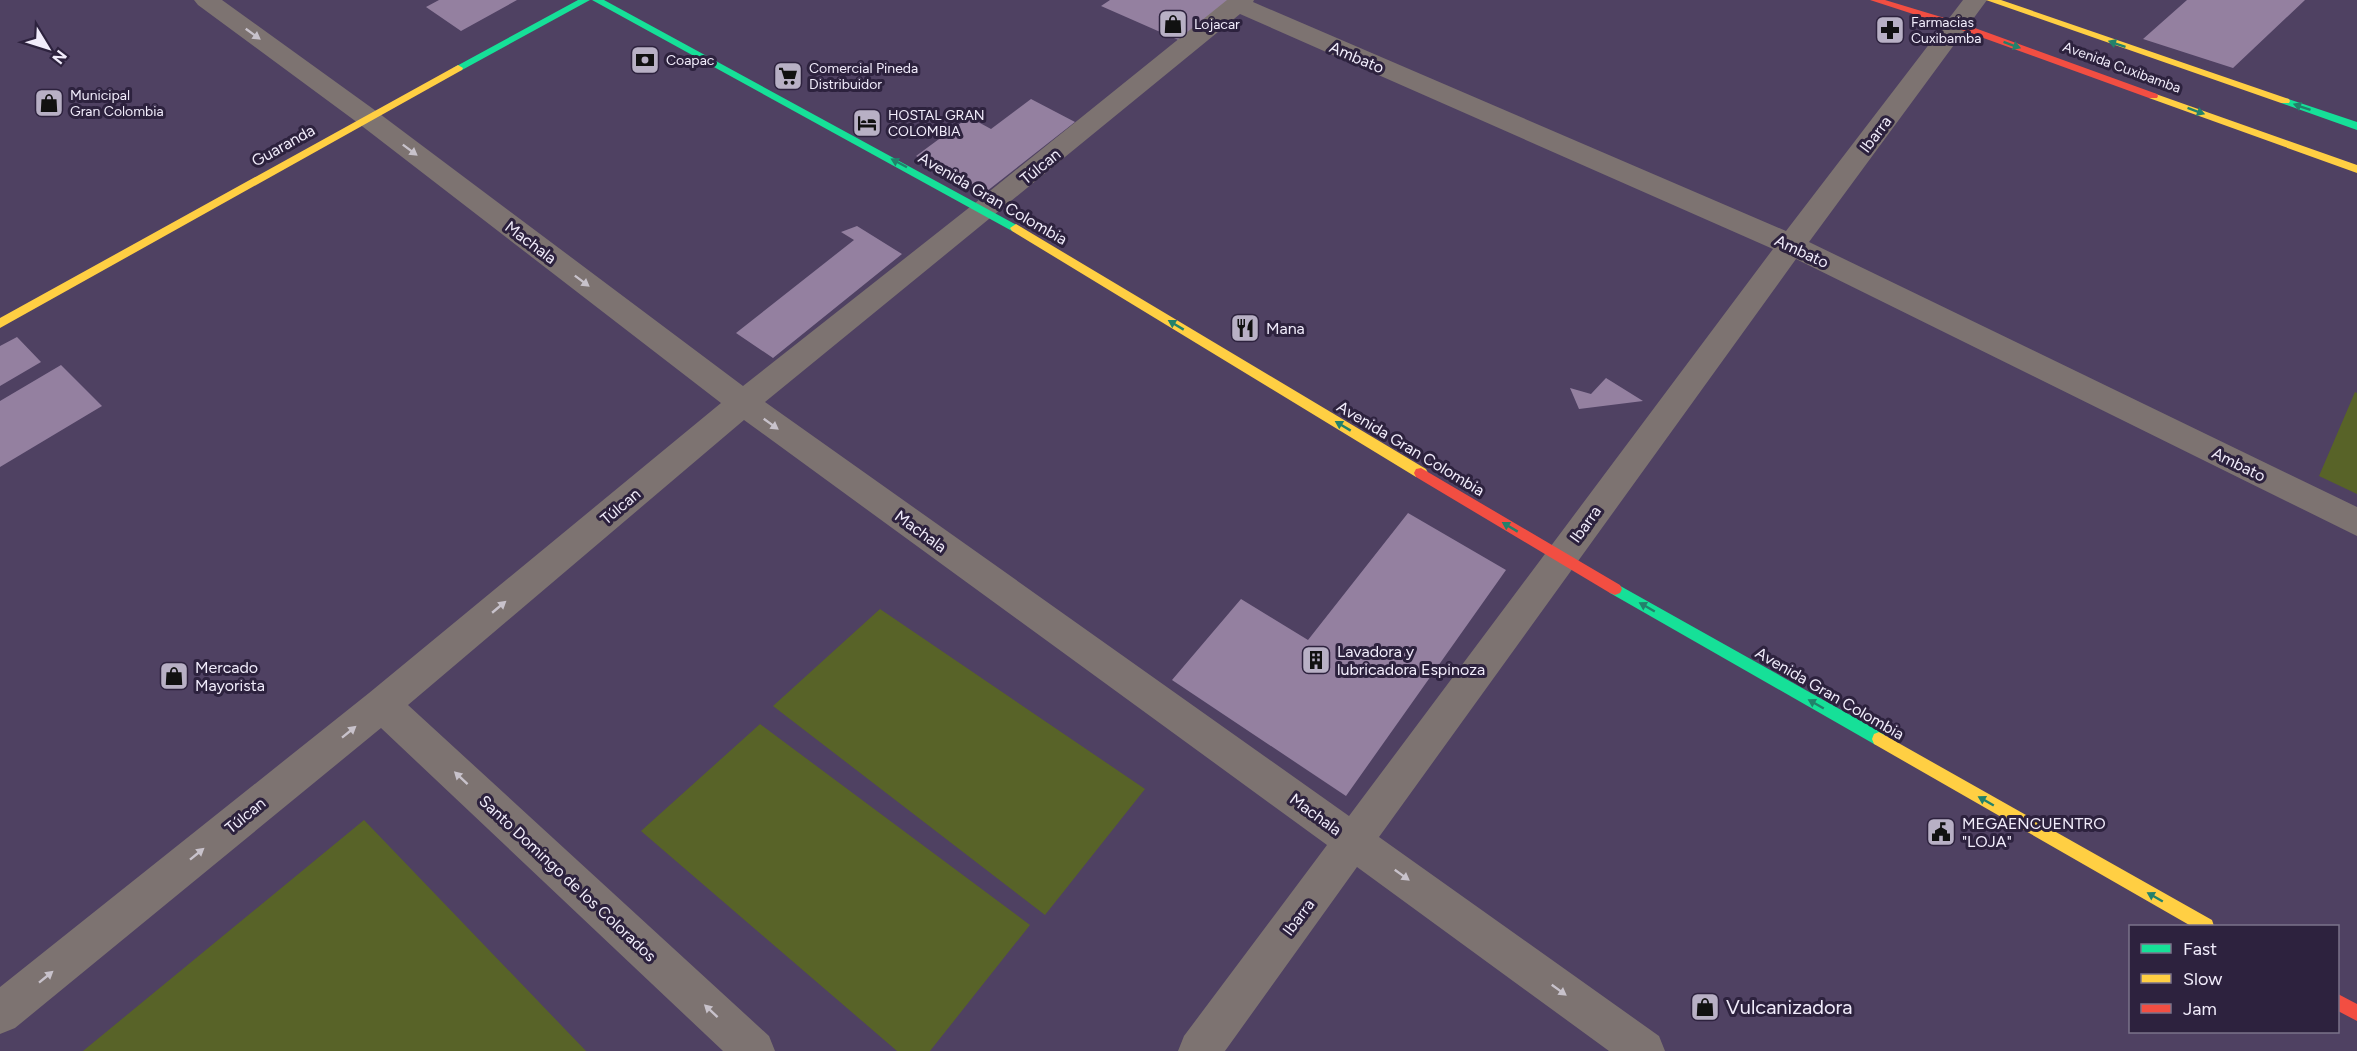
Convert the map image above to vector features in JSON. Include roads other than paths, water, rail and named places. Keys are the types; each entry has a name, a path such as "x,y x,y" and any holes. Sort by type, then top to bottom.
{"street":[{"name":"Machala","path":"206,0 367,117 743,404 1644,1051"},
{"name":"Guaranda","path":"0,324 367,117 585,0"},
{"name":"Avenida Gran Colombia","path":"597,0 985,210 1560,557 2203,925"},
{"name":"Avenida Cuxibamba","path":"1875,0 1957,25 2357,169"},
{"name":"Ibarra","path":"1199,1051 1560,557 1975,0"},
{"name":"Avenida Cuxibamba","path":"1991,0 2357,126"},
{"name":"Túlcan","path":"0,1013 382,705 743,404 1239,2"},
{"name":"Ambato","path":"1239,2 1791,245 2357,522"},
{"name":"Santo Domingo de los Colorados","path":"382,705 754,1051"},
{"path":"2339,1003 2357,1013"}],"place":[{"name":"Lojacar","path":"1173,24"},
{"name":"Farmacias Cuxibamba","path":"1890,30"},
{"name":"Coapac","path":"645,60"},
{"name":"Comercial Pineda Distribuidor","path":"788,76"},
{"name":"Municipal Gran Colombia","path":"49,103"},
{"name":"HOSTAL GRAN COLOMBIA","path":"867,123"},
{"name":"Mana","path":"1245,328"},
{"name":"Lavadora y lubricadora Espinoza","path":"1316,660"},
{"name":"Mercado Mayorista","path":"174,676"},
{"name":"MEGAENCUENTRO \"LOJA\"","path":"1941,832"},
{"name":"Vulcanizadora","path":"1705,1007"}]}
